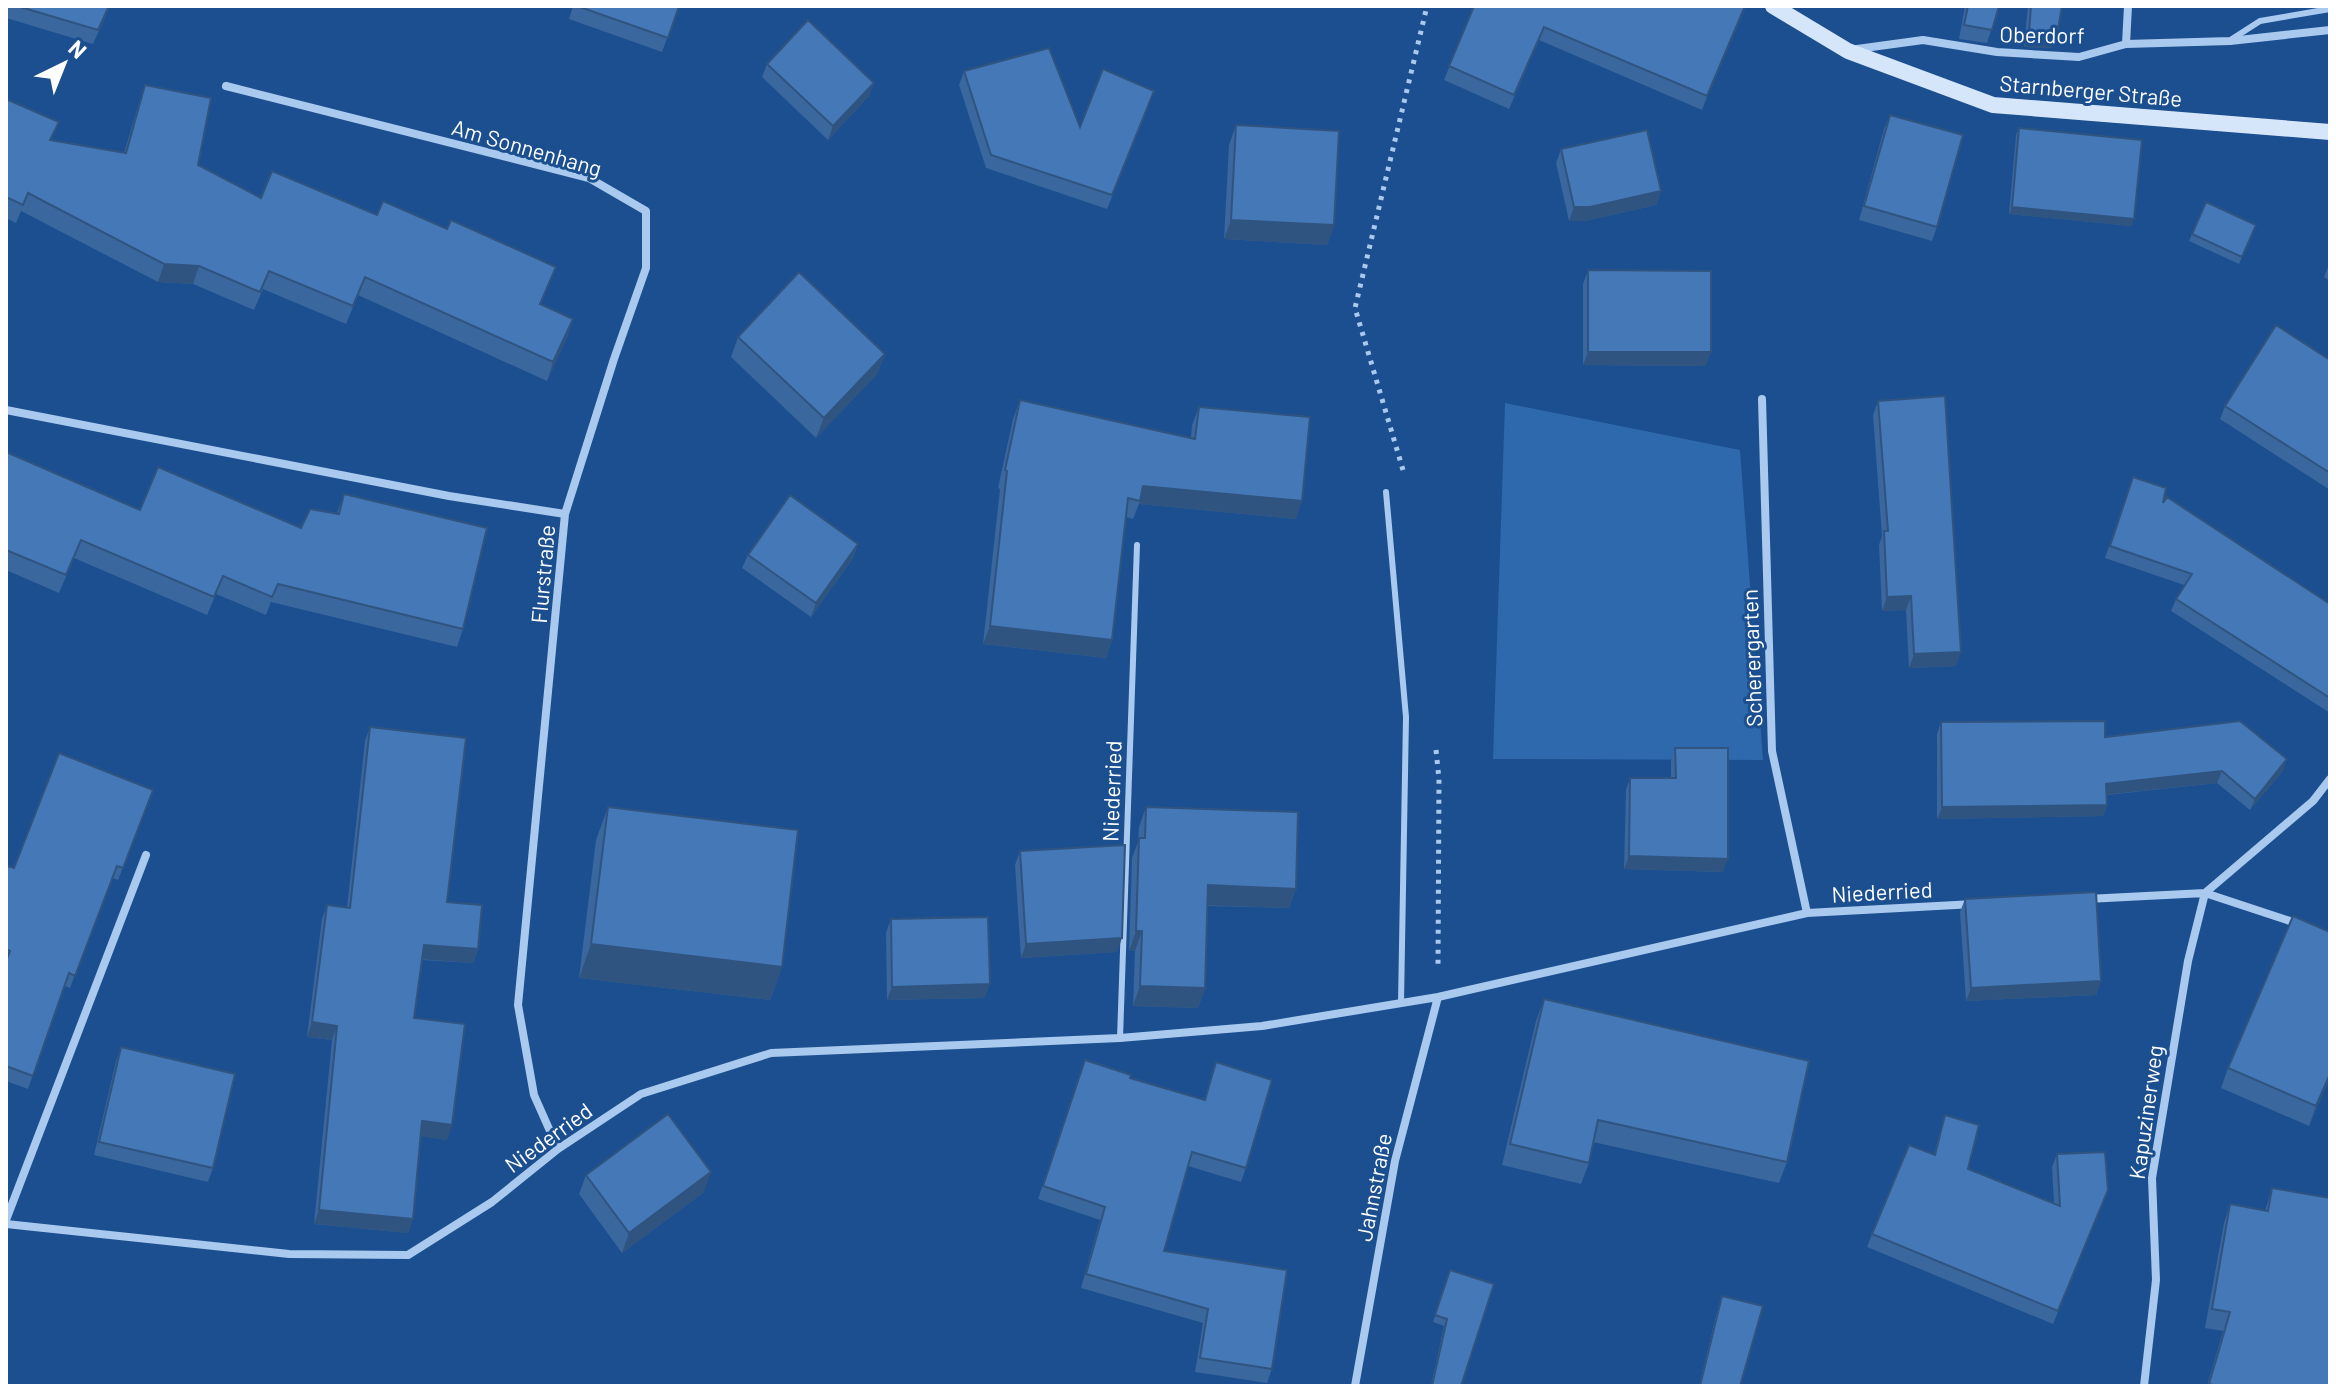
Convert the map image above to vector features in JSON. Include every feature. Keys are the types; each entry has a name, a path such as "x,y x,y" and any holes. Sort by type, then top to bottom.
{"main road":[{"name":"Starnberger Straße","path":"1773,6 1848,51 1993,105 2330,132"}],"street":[{"path":"2126,44 2128,6"},
{"name":"Oberdorf","path":"1848,51 1923,40 1997,52 2079,57 2126,44 2230,41 2330,30"},
{"name":"Am Sonnenhang","path":"226,86 589,178 646,211 646,268 565,514"},
{"name":"Scherergarten","path":"1762,399 1772,751 1807,913"},
{"name":"Flurstraße","path":"6,410 449,496 565,514 518,1005 534,1095 558,1149"},
{"path":"2205,893 2313,801 2330,779"},
{"name":"Niederried","path":"146,855 6,1222 289,1254 408,1255 492,1202 558,1149 641,1094 771,1053 1120,1038 1262,1026 1438,997 1807,913 1982,904"},
{"path":"2077,899 2205,893 2314,929"},
{"name":"Kapuzinerweg","path":"2144,1386 2156,1280 2152,1178 2185,975 2205,893"},
{"name":"Jahnstraße","path":"1355,1386 1395,1161 1438,997"}],"lane":[{"path":"2230,41 2260,21 2330,9"},
{"path":"1386,492 1406,717 1401,1003"},
{"name":"Niederried","path":"1120,1038 1137,545"}],"path":[{"path":"1404,475 1355,308 1427,6"}],"shaded area":[{"path":"1505,403 1740,450 1763,760 1493,759"}],"building":[{"path":"17,6 109,6 98,30"},
{"path":"577,6 679,6 668,38"},
{"path":"1474,6 1745,6 1707,96 1544,27 1514,95 1449,66"},
{"path":"1968,6 1999,6 1992,30 1964,25"},
{"path":"2031,6 2062,6 2057,35 2029,33"},
{"path":"808,20 874,83 833,126 767,64"},
{"path":"1049,48 1080,127 1103,69 1154,91 1112,195 991,155 964,71"},
{"path":"145,85 211,98 198,165 261,198 272,171 377,215 383,201 447,229 451,220 556,267 540,304 573,319 553,362 365,277 353,306 269,271 260,292 199,266 164,264 28,193 23,205 6,197 6,99 59,122 50,140 126,153"},
{"path":"1890,115 1963,135 1937,227 1864,206"},
{"path":"1236,125 1339,131 1334,225 1231,220"},
{"path":"2019,128 2142,140 2134,219 2012,207"},
{"path":"1647,130 1661,191 1590,207 1574,207 1561,149"},
{"path":"2206,202 2256,225 2242,257 2192,234"},
{"path":"1588,270 1711,271 1711,352 1588,352"},
{"path":"799,272 885,354 824,418 738,337"},
{"path":"2276,325 2330,360 2330,473 2225,406"},
{"path":"1945,396 1961,652 1914,654 1911,596 1887,597 1884,531 1888,531 1878,401"},
{"path":"1020,400 1195,439 1199,407 1310,417 1302,501 1143,486 1140,501 1128,498 1112,640 990,626 1005,470"},
{"path":"6,452 140,510 158,467 301,528 310,509 339,514 344,494 487,528 463,629 278,584 272,597 223,576 214,597 81,540 66,575 6,550"},
{"path":"2133,477 2166,488 2163,503 2167,497 2330,604 2330,698 2176,599 2192,574 2110,546"},
{"path":"790,495 858,544 816,603 748,555"},
{"path":"2105,721 2105,737 2240,721 2287,759 2255,799 2222,771 2106,784 2107,805 1942,807 1941,722"},
{"path":"370,727 466,738 447,902 482,905 478,949 424,945 414,1018 465,1024 452,1125 422,1121 413,1219 319,1210 337,1026 312,1022 327,905 350,908"},
{"path":"1675,748 1728,748 1728,859 1629,856 1630,778 1676,778"},
{"path":"59,753 153,790 123,868 117,866 75,976 69,973 33,1076 6,1066 6,961 10,951 6,949 6,871 8,866 14,868"},
{"path":"608,807 798,830 782,967 591,944"},
{"path":"1146,807 1298,812 1296,889 1208,885 1205,988 1140,986 1142,931 1136,931 1139,838 1145,838"},
{"path":"1125,845 1122,938 1026,944 1020,851"},
{"path":"2096,892 2101,981 1971,988 1965,899"},
{"path":"2293,916 2330,932 2330,1074 2316,1106 2228,1068"},
{"path":"988,917 990,984 892,987 891,919"},
{"path":"1544,999 1809,1061 1787,1162 1598,1120 1589,1163 1510,1144"},
{"path":"121,1047 235,1074 213,1168 99,1142"},
{"path":"1085,1060 1131,1075 1130,1078 1205,1100 1216,1062 1272,1080 1246,1168 1192,1152 1164,1251 1287,1270 1272,1369 1200,1358 1208,1309 1086,1274 1105,1207 1043,1186"},
{"path":"668,1114 711,1172 629,1233 586,1175"},
{"path":"1945,1115 1979,1125 1968,1169 2060,1206 2057,1154 2105,1152 2108,1190 2058,1311 1872,1234 1909,1145 1935,1155"},
{"path":"2272,1188 2330,1198 2330,1386 2209,1384 2230,1312 2212,1309 2230,1204 2268,1211"},
{"path":"1450,1270 1494,1284 1461,1386 1432,1386 1447,1319 1435,1315"},
{"path":"1722,1296 1763,1306 1740,1386 1700,1386"}]}
